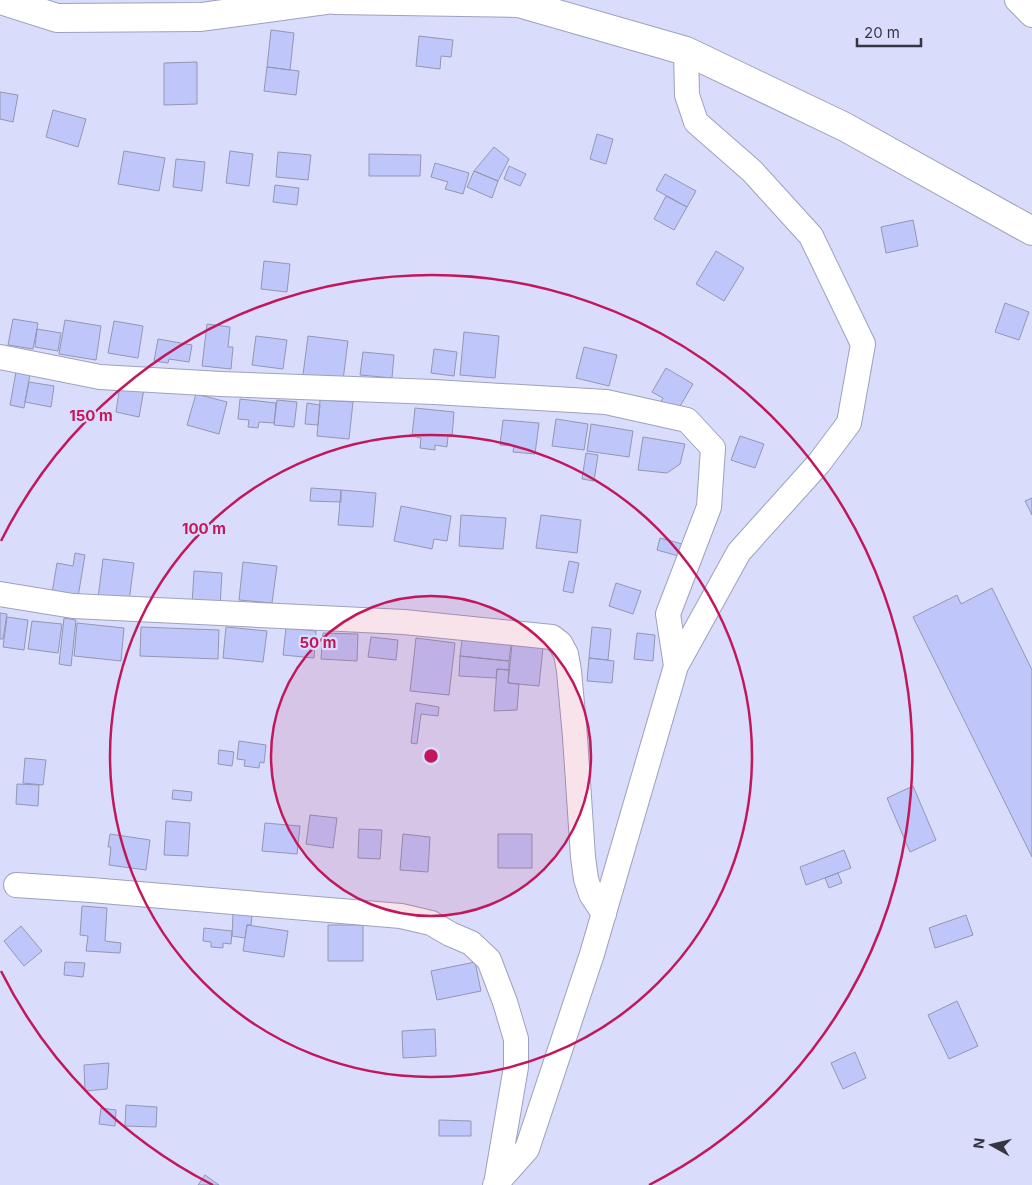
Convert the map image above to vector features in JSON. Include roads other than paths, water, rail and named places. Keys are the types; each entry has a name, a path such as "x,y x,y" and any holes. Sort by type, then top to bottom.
{"street":[{"path":"1,0 57,18 201,17 327,0"},
{"path":"335,0 519,3 686,51 845,127 1032,231"},
{"path":"1017,0 1032,15"},
{"path":"496,1184 527,1149 592,954 676,666 739,552 819,463 850,423 863,344 811,236 752,171 696,122 687,95 686,51"},
{"path":"0,357 100,377 221,384 434,392 606,402 687,420 713,448 709,508 668,614 676,666"},
{"path":"0,594 73,606 404,622 552,638 560,643 566,654 569,671 586,879 591,894 604,914"},
{"path":"16,886 91,890 401,916 431,923 471,944 488,960 505,1002 516,1039 516,1067 496,1184"}]}
